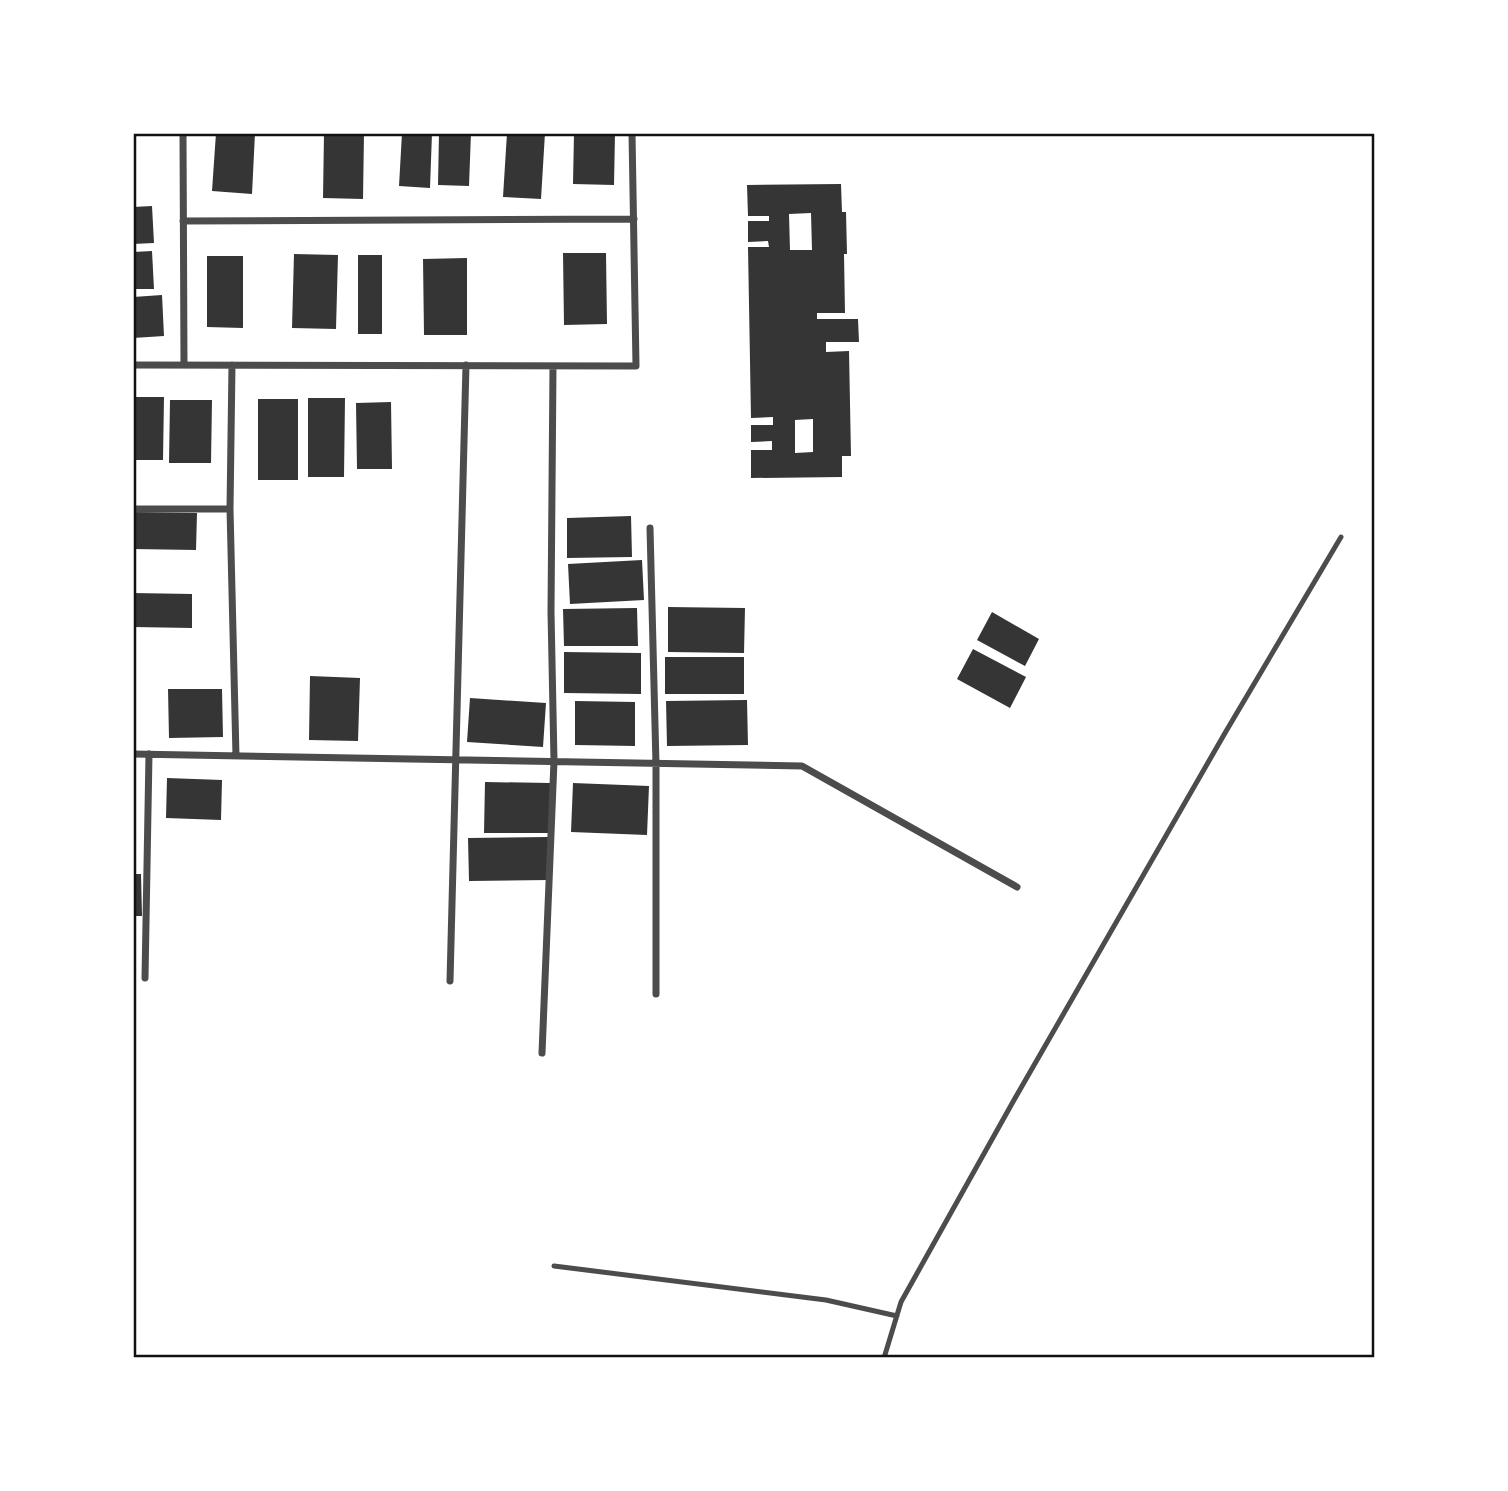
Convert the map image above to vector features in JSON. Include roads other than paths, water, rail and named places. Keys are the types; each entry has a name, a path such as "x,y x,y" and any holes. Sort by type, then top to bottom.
{"street":[{"path":"183,133 184,365"},
{"path":"133,365 636,366 632,133"},
{"path":"183,222 634,219"},
{"path":"232,365 230,509 236,755"},
{"path":"450,981 466,365"},
{"path":"542,1053 554,761 551,612 553,366"},
{"path":"133,509 230,509"},
{"path":"650,528 656,764 656,994"},
{"path":"133,754 802,766 1017,887"},
{"path":"145,978 149,754"}],"lane":[{"path":"884,1358 901,1302 1218,744 1341,537"},
{"path":"554,1266 826,1300 897,1316"}]}
